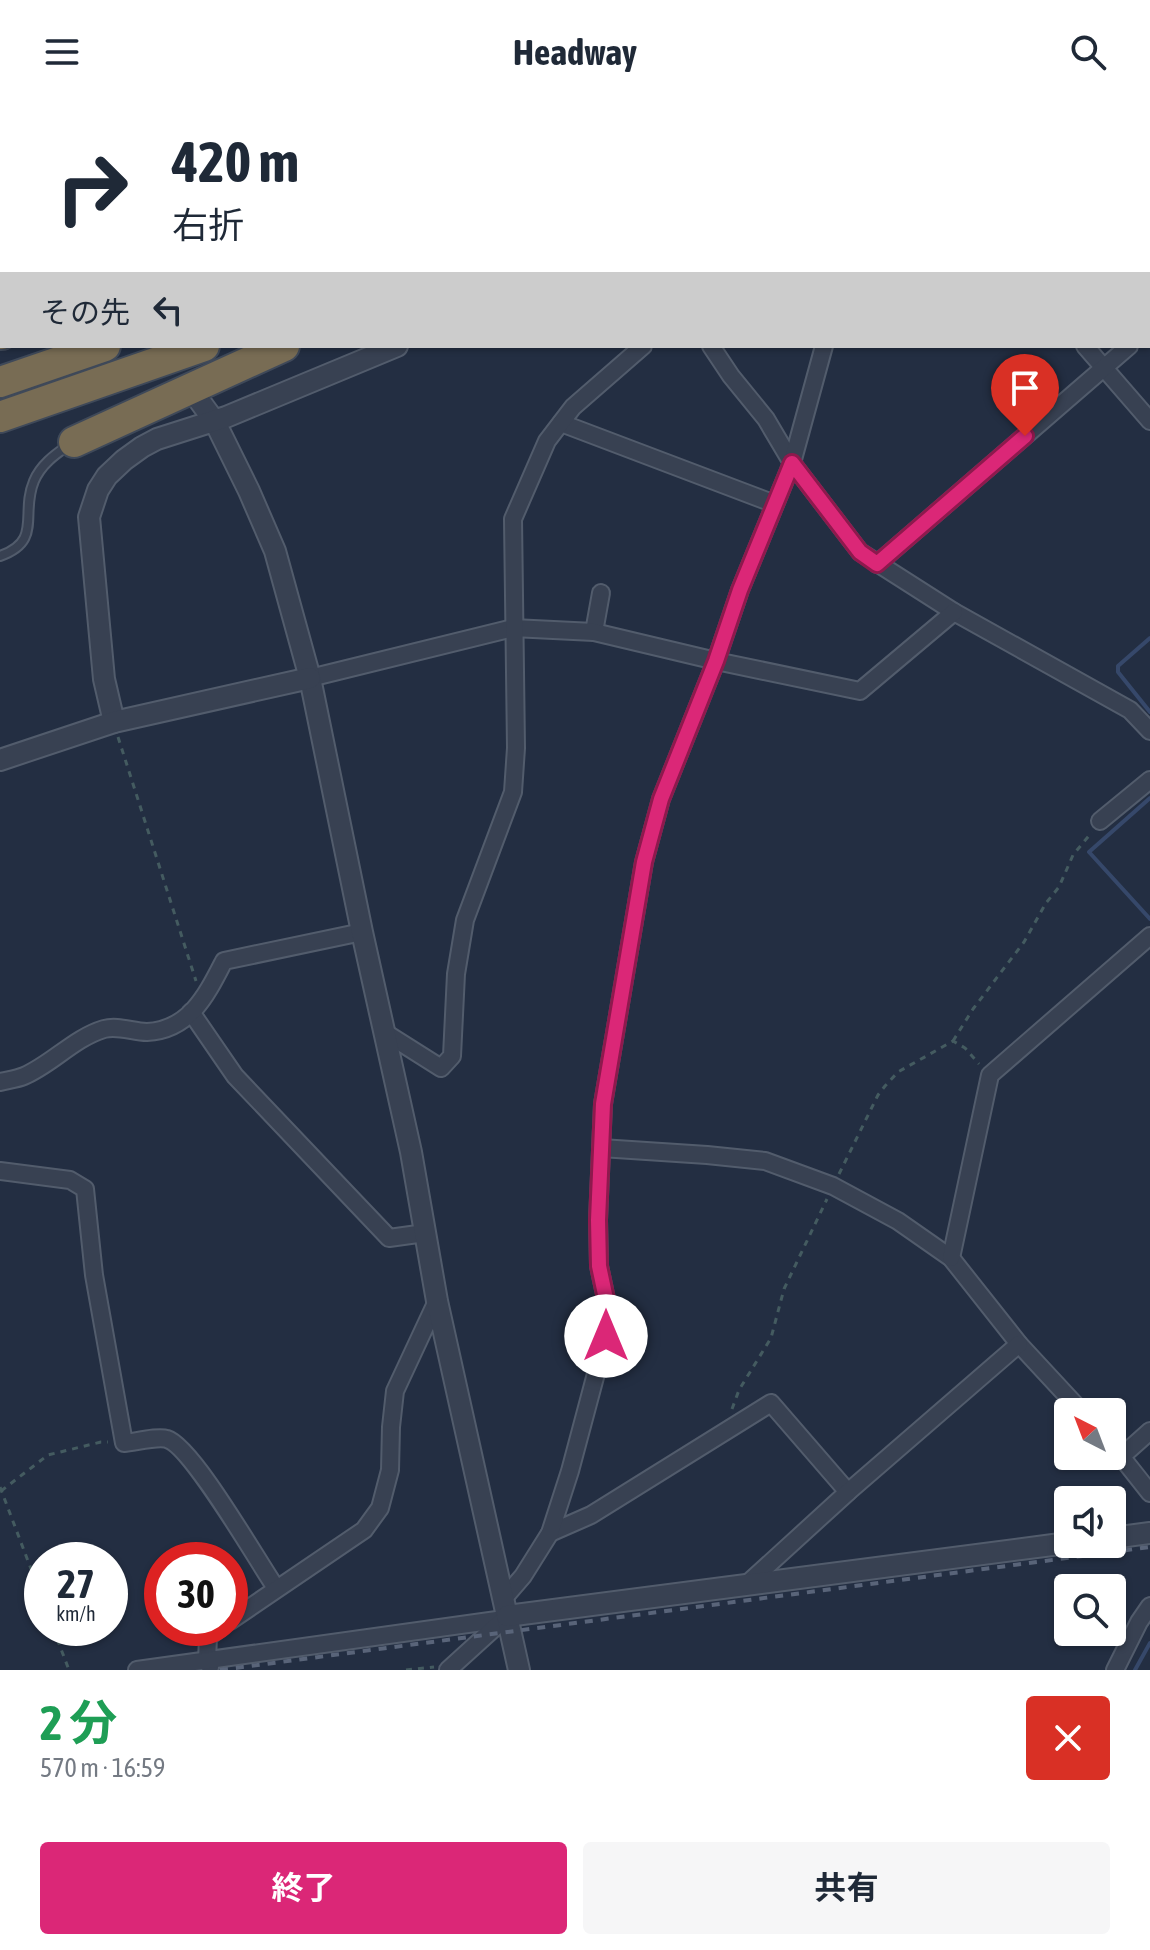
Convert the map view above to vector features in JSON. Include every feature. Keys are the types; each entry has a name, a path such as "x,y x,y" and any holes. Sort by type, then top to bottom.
{"highway":[{"path":"0,382 99,348"},
{"path":"0,417 198,348"},
{"path":"74,442 280,348"}],"street":[{"path":"114,722 103,664 89,517 92,503 107,476 124,460 157,439 215,422 392,348"},
{"path":"384,1032 441,1068 452,1056 456,974 465,920 513,792 516,748 513,519 547,441 573,407 641,348"},
{"path":"712,348 766,419 792,463 860,552 954,612 1130,710 1150,731"},
{"path":"451,1667 505,1611 550,1533 570,1471 606,1336 609,1313 599,1266 603,1104 644,862 661,799 792,463 823,348"},
{"path":"1087,348 1150,421"},
{"path":"877,564 1127,348"},
{"path":"196,396 215,422 275,551 310,678 411,1152 437,1301 519,1670"},
{"path":"561,423 775,504"},
{"path":"594,632 601,593"},
{"path":"0,760 114,722 513,628 594,632 860,691 954,612"},
{"path":"1100,821 1150,780"},
{"path":"0,1082 25,1076 104,1029 146,1032 173,1027 205,998 224,961 362,932"},
{"path":"951,1258 990,1075 1150,936"},
{"path":"191,1012 235,1076 389,1238 425,1233"},
{"path":"601,1148 765,1161 833,1186 898,1221 951,1258 1019,1344 1069,1398"},
{"path":"0,1171 70,1180 85,1189 94,1275 124,1443 166,1438 177,1444 198,1467 276,1588"},
{"path":"248,1608 364,1530 380,1508 390,1470 395,1391 437,1301"},
{"path":"746,1585 1019,1344"},
{"path":"550,1533 591,1515 771,1403 848,1492"},
{"path":"1126,1445 1150,1431"},
{"path":"1126,1462 1150,1493"},
{"path":"1126,1536 1150,1533"},
{"path":"137,1670 209,1665 505,1611 746,1585 1054,1545"},
{"path":"1115,1670 1150,1606"}],"lane":[{"path":"0,556 17,548 26,537 32,486 41,468 74,442"}],"path":[{"path":"114,722 197,984 205,998"},
{"path":"725,1432 739,1390 771,1338 784,1289 878,1095 898,1072 953,1041 1024,942 1059,887 1073,855 1100,821"},
{"path":"953,1041 965,1048 990,1075"},
{"path":"24,1550 1,1489 48,1455 101,1442 124,1443"},
{"path":"60,1646 69,1670"},
{"path":"406,1670 451,1667"}],"waterway":[{"path":"1150,638 1118,666 1118,672 1150,712"},
{"path":"1150,798 1089,852 1150,919"},
{"path":"1135,1670 1150,1643"}],"railway":[{"path":"220,1670 1150,1547"}],"route":[{"path":"606,1336 609,1313 599,1266 598,1220 603,1104 644,862 661,799 792,463 860,552 877,564 1025,436"}]}
